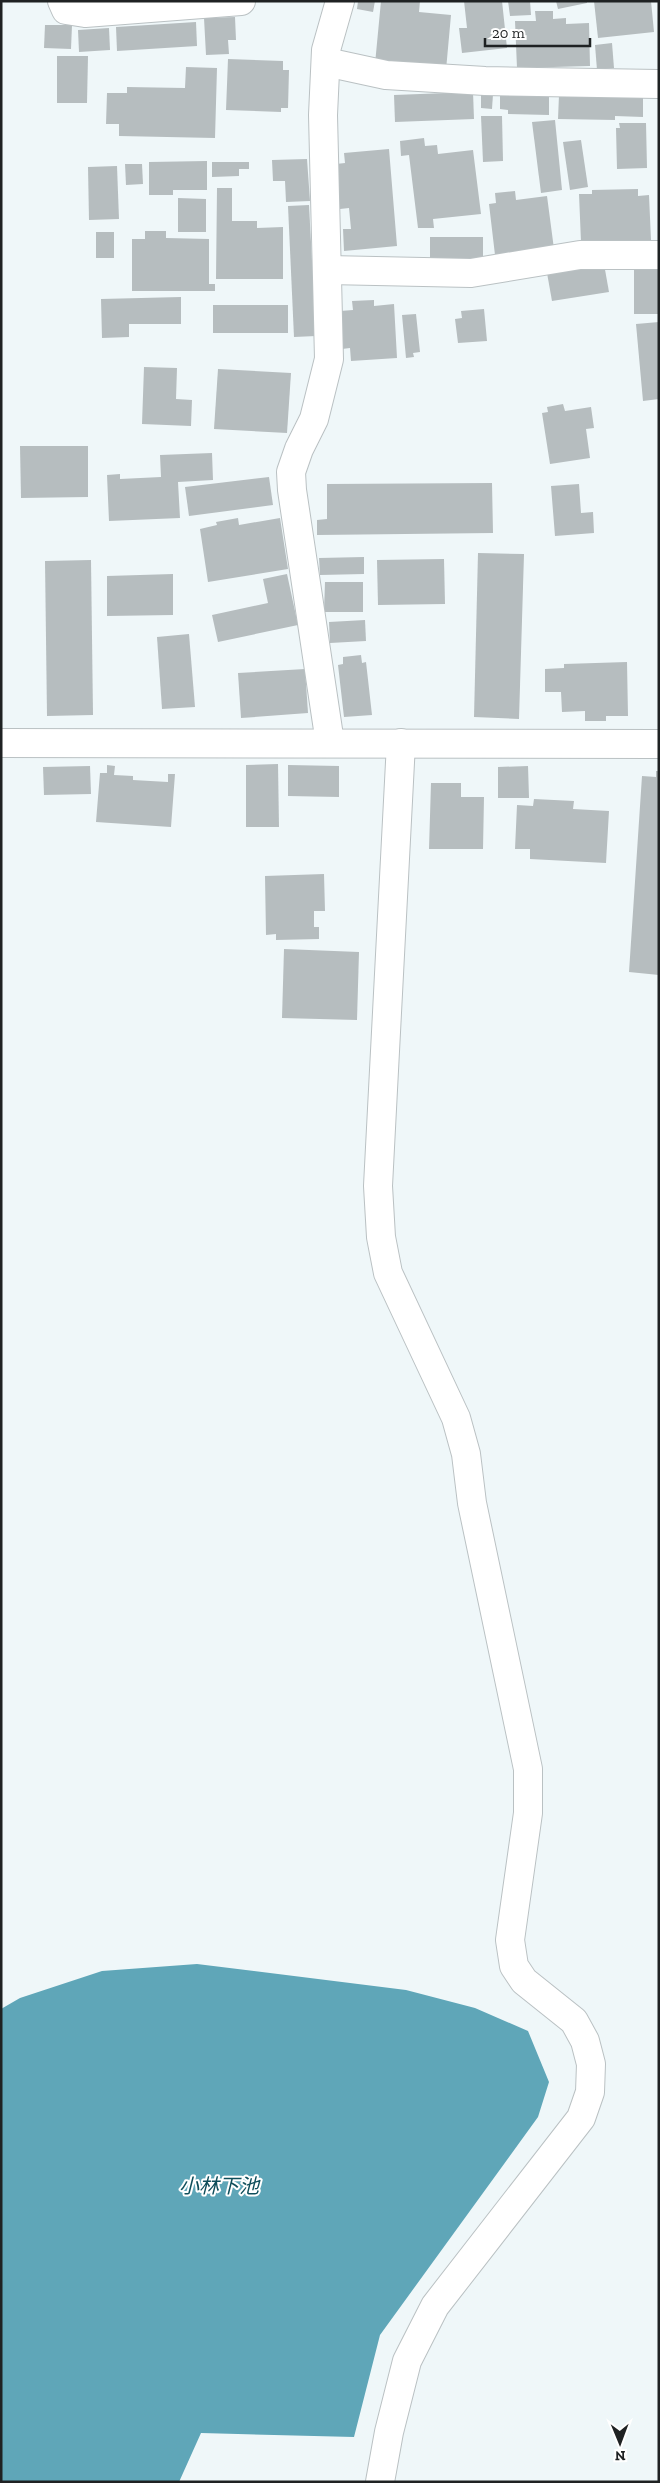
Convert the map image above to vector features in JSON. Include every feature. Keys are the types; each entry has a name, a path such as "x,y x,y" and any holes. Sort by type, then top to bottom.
{"street":[{"path":"62,1 66,10 85,13 241,1"},
{"path":"330,743 292,490 292,472 299,449 314,419 329,359 323,115 326,50 340,1"},
{"path":"326,62 386,75 658,91"},
{"path":"328,270 471,273 580,256 659,255"},
{"path":"1,743 659,744"},
{"path":"380,2482 389,2432 407,2361 434,2306 581,2118 590,2092 591,2064 585,2041 574,2021 524,1981 514,1966 510,1940 526,1832 528,1769 472,1503 466,1454 456,1418 388,1273 381,1237 378,1186 401,743"}],"water":[{"name":"小林下池","path":"197,1964 406,1990 475,2008 528,2031 549,2082 538,2117 380,2335 354,2437 201,2433 179,2482 1,2482 1,2009 20,1998 102,1971"}],"building":[{"path":"358,1 375,1 373,12 357,9"},
{"path":"381,1 420,1 419,12 451,15 446,70 375,64"},
{"path":"464,1 502,1 507,48 462,53 459,28 467,28"},
{"path":"508,1 530,1 531,15 510,16"},
{"path":"556,1 587,1 587,3 558,9"},
{"path":"594,1 651,1 654,32 598,38"},
{"path":"535,11 553,11 553,19 566,18 566,24 589,23 590,66 517,68 515,21 536,21"},
{"path":"235,17 236,40 228,40 229,54 206,55 204,18"},
{"path":"196,22 197,46 117,51 116,27"},
{"path":"45,25 72,25 71,49 44,48"},
{"path":"109,28 110,50 79,52 78,30"},
{"path":"612,43 614,68 597,70 595,45"},
{"path":"57,56 88,56 87,103 57,103"},
{"path":"228,59 283,61 283,70 289,70 288,108 281,108 281,112 226,110"},
{"path":"186,67 217,68 215,138 119,136 119,124 106,124 107,93 127,93 127,87 185,88"},
{"path":"473,92 474,119 395,122 394,95"},
{"path":"500,92 549,93 549,115 508,114 508,110 500,109"},
{"path":"481,94 493,94 492,109 481,108"},
{"path":"559,95 643,98 643,117 615,116 615,120 558,119"},
{"path":"481,116 502,116 503,161 483,162"},
{"path":"555,120 562,190 541,193 532,122"},
{"path":"619,123 646,123 647,168 617,169 616,128 620,128"},
{"path":"424,138 425,146 437,145 438,154 473,150 481,214 433,219 434,228 418,228 409,155 401,156 400,141"},
{"path":"581,140 588,187 570,190 563,142"},
{"path":"389,149 397,246 344,251 343,229 351,229 349,208 340,209 336,164 345,163 344,153"},
{"path":"307,159 310,201 286,202 285,181 273,181 272,160"},
{"path":"207,161 207,190 173,190 173,195 149,195 149,162"},
{"path":"212,162 249,162 249,169 239,169 239,176 212,177"},
{"path":"125,164 142,164 143,184 126,185"},
{"path":"117,166 119,219 89,220 88,167"},
{"path":"217,188 232,188 232,221 257,221 257,228 283,227 283,279 216,279"},
{"path":"638,189 638,196 649,195 651,240 581,242 579,194 592,194 592,190"},
{"path":"515,191 516,200 547,196 554,249 495,255 489,204 496,203 495,193"},
{"path":"178,198 206,199 206,232 178,232"},
{"path":"309,205 316,336 294,337 288,206"},
{"path":"145,231 166,231 166,238 209,239 209,284 215,284 215,291 132,291 132,239 145,239"},
{"path":"96,232 114,232 114,258 96,258"},
{"path":"430,237 483,237 483,259 430,259"},
{"path":"634,262 659,262 659,314 634,314"},
{"path":"604,264 609,292 552,301 547,273"},
{"path":"181,297 181,324 129,324 129,337 102,338 101,299"},
{"path":"374,300 374,306 394,304 397,358 351,361 350,348 342,349 340,311 353,310 352,301"},
{"path":"213,305 288,305 288,333 213,333"},
{"path":"484,309 487,341 458,343 455,319 462,318 461,311"},
{"path":"416,314 420,352 413,353 414,357 406,358 402,315"},
{"path":"659,322 659,399 643,401 636,324"},
{"path":"144,367 177,368 176,399 192,400 191,426 142,424"},
{"path":"218,369 291,373 287,433 214,429"},
{"path":"563,404 565,411 591,407 594,428 586,429 590,458 550,464 542,413 548,412 547,407"},
{"path":"20,446 88,446 88,497 21,498"},
{"path":"212,453 213,480 178,482 180,518 109,521 107,475 120,474 120,479 161,477 160,455"},
{"path":"269,477 273,505 189,516 185,487"},
{"path":"492,483 493,533 317,535 317,520 327,519 327,484"},
{"path":"579,484 581,513 593,512 594,533 555,536 551,486"},
{"path":"238,518 239,525 280,518 288,569 208,582 200,529 217,525 216,522"},
{"path":"478,553 524,554 519,719 474,717"},
{"path":"364,557 364,574 320,575 319,558"},
{"path":"444,559 445,604 378,605 377,560"},
{"path":"91,560 93,715 47,716 45,561"},
{"path":"173,574 173,615 107,616 107,576"},
{"path":"287,574 298,625 218,642 212,615 268,603 263,579"},
{"path":"325,582 363,582 363,612 324,612"},
{"path":"365,620 366,641 330,643 329,622"},
{"path":"189,634 195,707 162,709 157,637"},
{"path":"361,655 362,663 366,662 372,715 344,717 338,665 343,664 343,657"},
{"path":"627,662 628,716 606,716 606,721 585,721 585,711 562,712 561,692 545,692 545,669 564,668 564,664"},
{"path":"305,669 308,713 241,718 238,673"},
{"path":"278,764 279,827 246,827 246,765"},
{"path":"107,765 115,766 114,775 133,776 133,780 168,782 168,774 175,774 171,827 96,822 100,773 107,773"},
{"path":"288,765 339,766 339,797 288,796"},
{"path":"90,766 91,794 44,795 43,767"},
{"path":"528,766 529,798 498,798 498,767"},
{"path":"656,771 659,771 659,975 629,972 642,776 656,777"},
{"path":"431,783 461,783 461,797 484,797 483,849 429,849"},
{"path":"534,799 574,801 573,809 609,811 606,863 530,859 530,849 515,849 517,805 533,806"},
{"path":"324,874 325,911 314,911 314,927 319,927 319,939 276,940 276,934 266,935 265,876"},
{"path":"284,949 359,952 357,1020 282,1018"}]}
